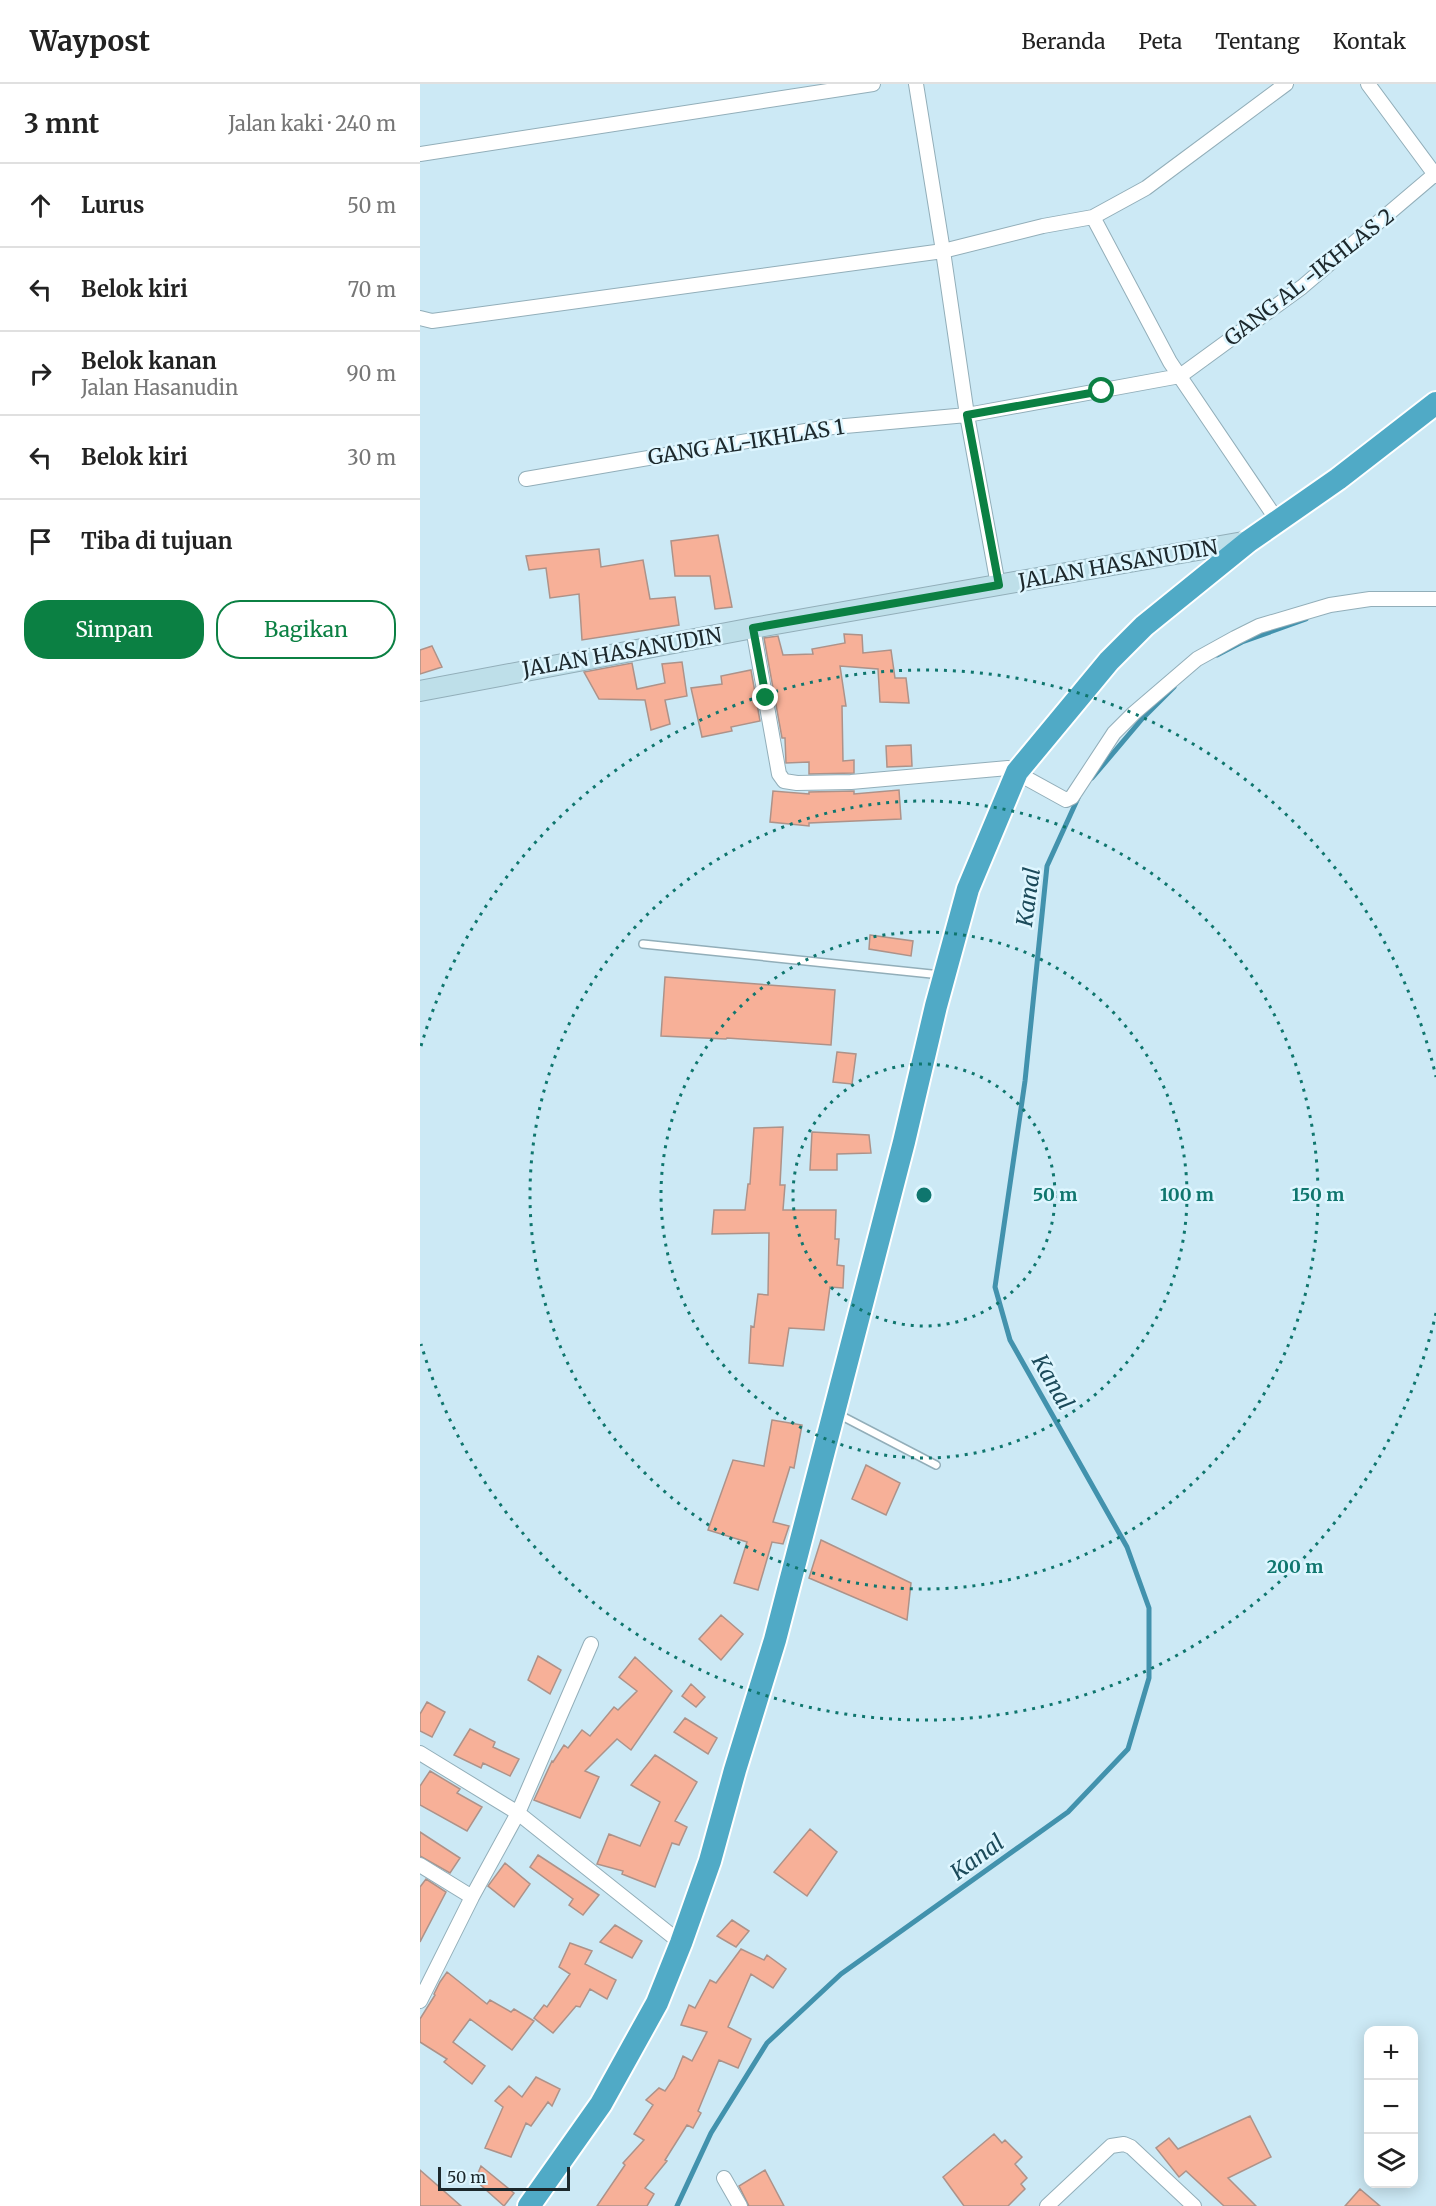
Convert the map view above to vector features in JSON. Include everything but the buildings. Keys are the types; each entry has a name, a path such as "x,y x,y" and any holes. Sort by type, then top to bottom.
{"highway":[{"path":"529,2206 601,2104 657,2003 710,1861 775,1640 968,888 1017,772 1116,654 1144,626 1249,540 1338,479 1436,403"}],"main road":[{"name":"JALAN HASANUDIN","path":"420,691 753,628 1249,540"}],"street":[{"path":"420,154 873,84"},
{"path":"916,84 944,251 967,415 999,585"},
{"path":"420,318 432,321 944,251 1043,226 1093,217 1146,188 1286,84"},
{"path":"1368,84 1435,175"},
{"name":"GANG AL -IKHLAS 2","path":"1180,376 1302,288 1435,175"},
{"path":"1093,217 1180,376 1277,520"},
{"name":"GANG AL-IKHLAS 1","path":"526,479 823,428 967,415 1180,376"},
{"path":"753,628 778,774 783,781 851,783 1008,768 1063,799 1069,800 1114,733 1134,713 1197,659 1235,638 1259,626 1330,605 1370,600 1436,600"},
{"path":"420,2001 472,1897 518,1813 591,1644"},
{"path":"420,1753 518,1813 681,1943"},
{"path":"420,1865 472,1897"},
{"path":"1047,2206 1111,2146 1118,2144 1131,2147 1194,2206"},
{"path":"724,2178 740,2206"}],"lane":[{"path":"643,944 944,975"},
{"path":"834,1412 936,1465"}],"waterway":[{"name":"Kanal","path":"1217,655 1242,642 1306,619"},
{"name":"Kanal","path":"1092,778 1142,719 1174,687"},
{"name":"Kanal","path":"677,2206 711,2133 767,2043 841,1974 1068,1812 1128,1749 1149,1678 1149,1608 1127,1547 1010,1340 995,1287 1025,1081 1047,866 1078,798"}],"route":[{"path":"766,698 753,628 999,585 967,415 1102,391"}]}
